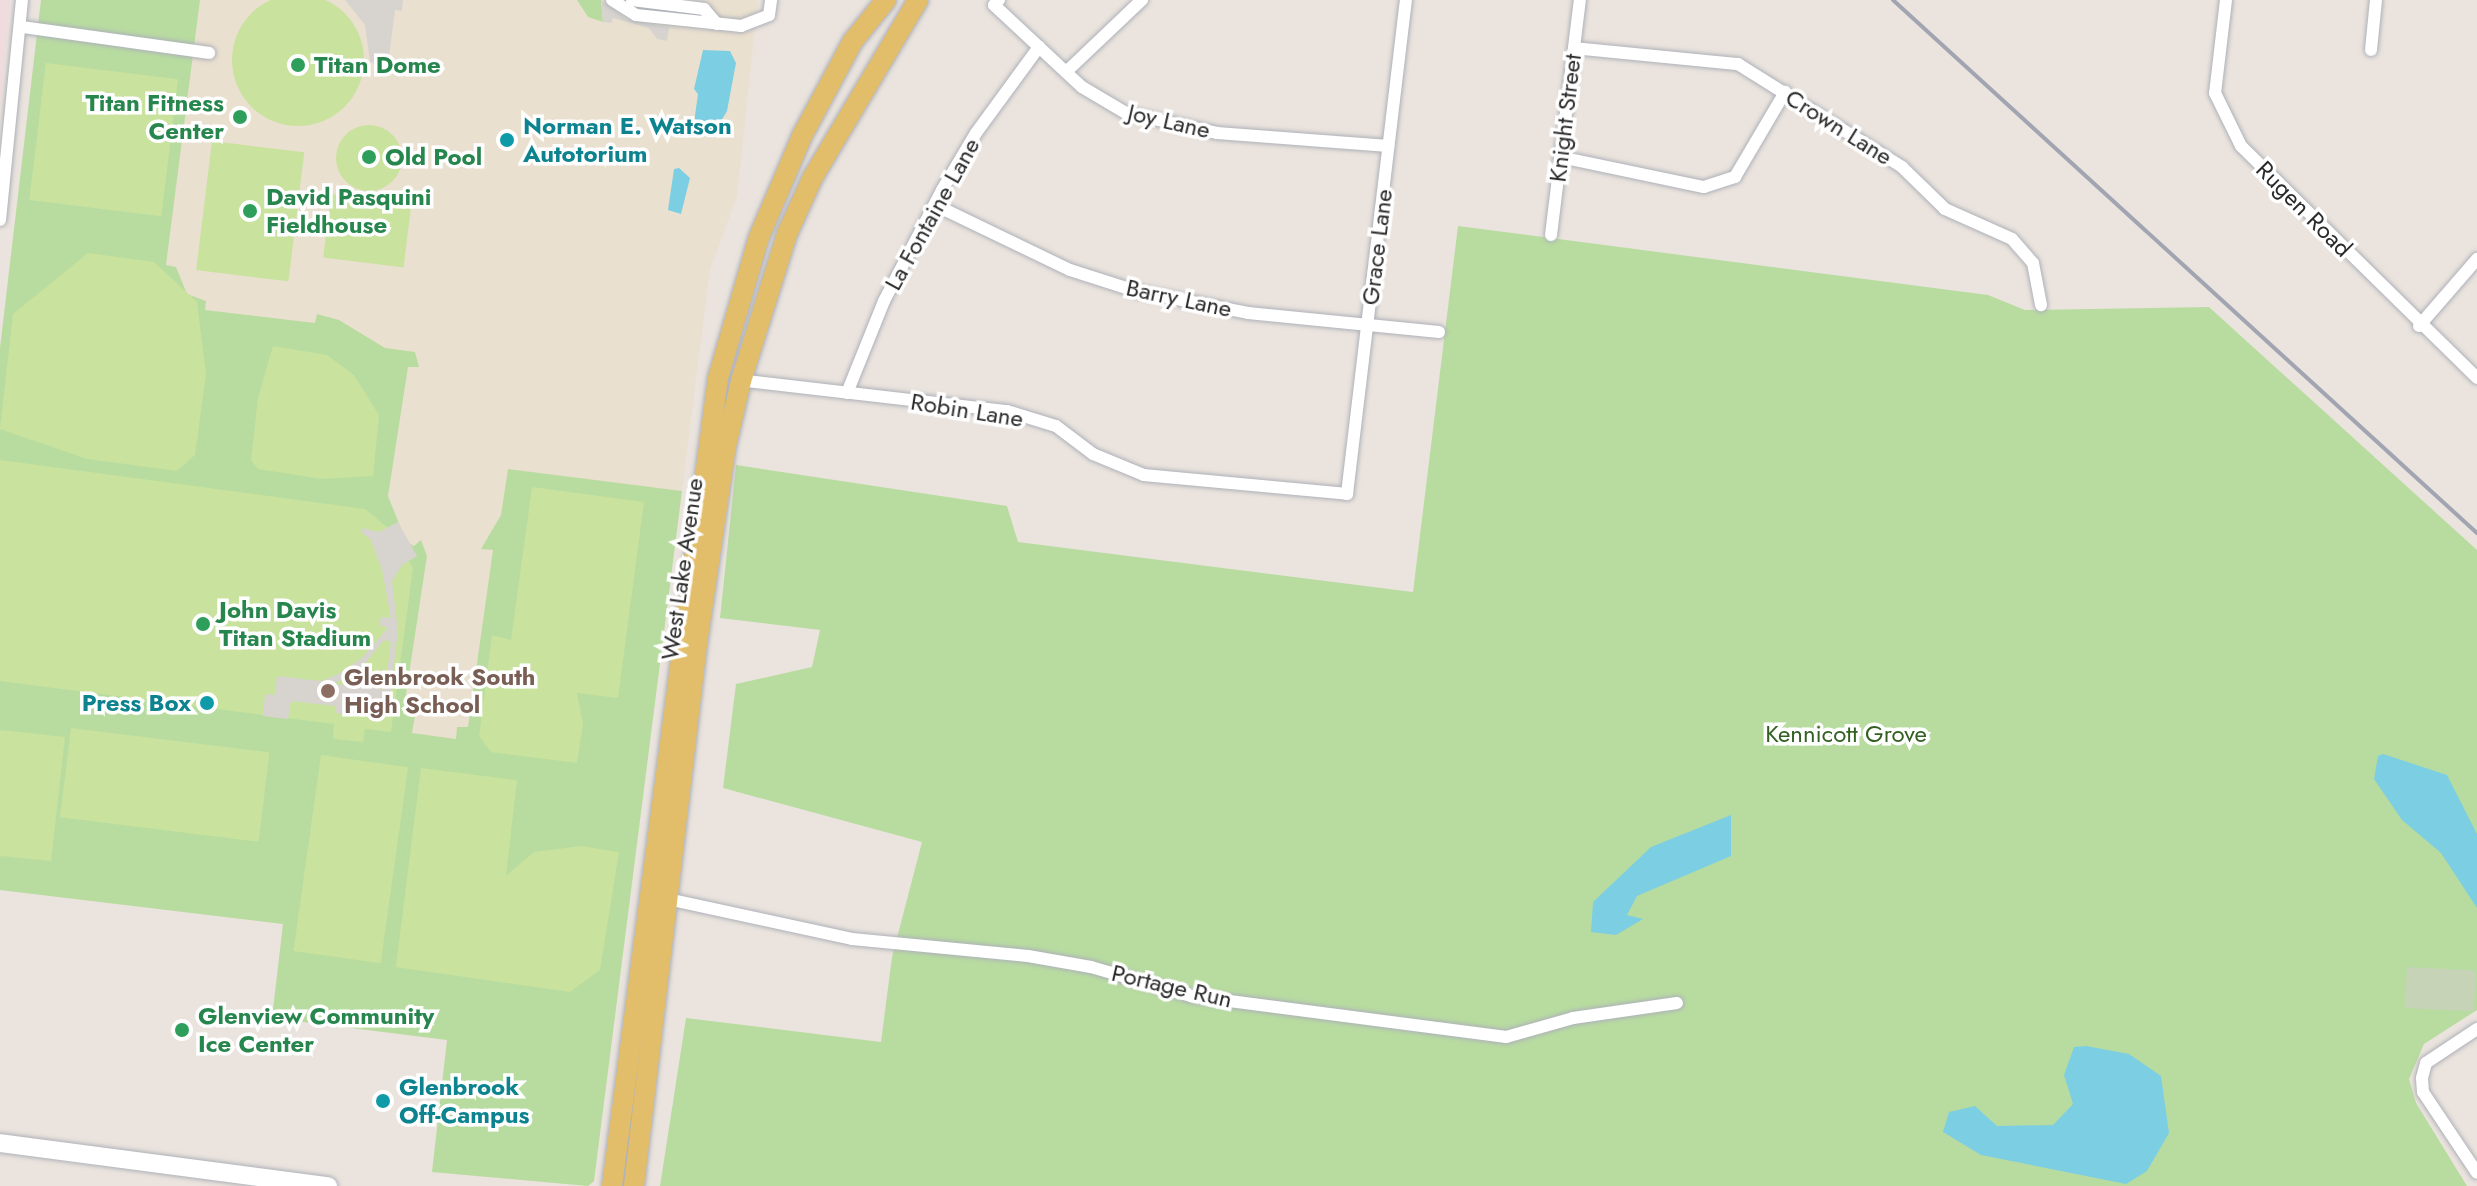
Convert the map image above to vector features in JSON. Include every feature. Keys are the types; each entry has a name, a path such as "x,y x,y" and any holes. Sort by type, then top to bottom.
{"main road":[{"name":"West Lake Avenue","path":"612,1186 718,378 759,237 802,136 853,41 886,0"},
{"name":"West Lake Avenue","path":"634,1186 697,644 726,446 741,381 787,234 813,177 918,0"},
{"path":"0,1143 328,1186"}],"street":[{"path":"0,220 22,27 22,0"},
{"path":"612,0 636,15 748,26 769,15 771,0"},
{"path":"632,0 704,9 717,24"},
{"name":"Joy Lane","path":"999,0 994,5 1066,72 1126,113 1217,133 1389,146"},
{"path":"1066,72 1142,0"},
{"name":"Grace Lane","path":"1347,494 1406,0"},
{"name":"Knight Street","path":"1551,235 1580,0"},
{"name":"Rugen Road","path":"2226,0 2215,93 2241,146 2419,326 2477,378"},
{"path":"2371,50 2376,0"},
{"path":"22,27 209,53"},
{"name":"La Fontaine Lane","path":"847,393 884,301 935,205 976,133 1039,47"},
{"name":"Crown Lane","path":"1574,48 1738,64 1902,167 1945,209 2012,239 2033,263 2041,305"},
{"path":"1560,157 1704,187 1735,177 1785,92"},
{"name":"Barry Lane","path":"935,205 1070,270 1136,291 1248,313 1439,332"},
{"path":"2419,326 2477,259"},
{"name":"Robin Lane","path":"718,378 1007,411 1056,426 1093,454 1144,475 1347,494"},
{"name":"Portage Run","path":"667,899 852,939 1028,956 1091,967 1191,996 1506,1037 1573,1018 1677,1003"},
{"path":"2477,1029 2426,1063 2422,1078 2423,1092 2477,1173"}],"shaded area":[{"path":"0,0 10,0 0,108"},
{"name":"Glenbrook South High School","path":"41,0 758,0 737,196 710,270 594,1181 588,1186 432,1172 447,1040 272,1018 283,924 0,890 0,348"},
{"path":"345,0 403,0 402,11 395,10 388,65 370,62 365,25"},
{"path":"601,0 626,19 687,31 669,28 667,41 657,39 649,28 613,18 611,23 603,22"},
{"path":"398,522 417,556 402,565 392,581 398,630 390,698 394,714 336,713 335,706 291,701 288,719 263,716 265,694 275,695 277,676 321,681 338,674 362,658 388,628 379,625 381,617 391,618 382,570 371,540 362,533 362,528 379,532","holes":["384,640 391,642 385,689 334,684 362,667"]}],"green space":[{"name":"Titan Dome","path":"298,-6 323,-1 344,14 359,35 364,60 359,85 344,106 323,121 298,126 273,121 252,106 237,85 232,60 237,35 252,14 273,-1"},
{"name":"Glenbrook South High School","path":"41,0 200,0 166,265 176,267 187,294 206,301 205,310 315,323 317,314 339,320 385,348 415,352 419,367 408,367 388,496 406,541 414,546 421,540 427,556 403,714 415,716 412,733 456,739 457,727 468,727 493,550 481,549 501,515 508,469 682,491 594,1181 588,1186 432,1172 447,1040 272,1018 283,924 0,890 0,348"},
{"path":"577,0 601,0 603,22 588,17"},
{"path":"46,63 178,79 161,216 29,200"},
{"name":"Old Pool","path":"362,125 376,125 388,130 397,139 402,158 400,171 393,182 376,191 362,191 350,186 341,177 336,165 336,151 341,139 350,130"},
{"name":"David Pasquini Fieldhouse","path":"212,141 304,152 288,281 196,270"},
{"path":"331,194 411,204 404,267 323,258"},
{"name":"Kennicott Grove","path":"1458,226 1988,295 2025,310 2209,307 2477,550 2477,1010 2424,1044 2409,1079 2416,1103 2467,1186 660,1186 686,1018 881,1042 892,957 922,842 723,788 736,684 812,667 820,630 720,618 736,465 1007,506 1018,542 1413,592"},
{"path":"88,253 154,262 197,302 206,374 195,455 177,471 87,459 0,429 13,314"},
{"path":"273,346 327,355 354,375 379,415 373,476 322,479 258,469 251,460 258,398"},
{"name":"John Davis Titan Stadium","path":"0,460 365,509 388,528 413,568 391,732 365,729 363,742 333,739 334,724 0,681"},
{"path":"532,487 644,502 618,698 577,693 583,724 577,763 491,752 479,736 492,635 511,640"},
{"path":"71,728 270,752 259,842 60,817"},
{"path":"0,730 65,737 51,861 0,856"},
{"path":"321,755 408,767 381,963 293,951"},
{"path":"421,768 517,780 506,876 534,852 581,846 619,852 600,970 570,992 396,967"},
{"path":"2407,967 2476,971 2474,1012 2405,1008"}],"water":[{"path":"703,50 730,51 736,63 727,111 711,138 693,130 698,94 694,89"},
{"path":"679,168 690,178 681,214 668,210 674,169"},
{"path":"2383,754 2447,775 2477,834 2477,908 2441,853 2402,820 2374,779 2378,756"},
{"path":"1731,815 1731,856 1637,896 1627,915 1643,919 1616,935 1591,932 1593,902 1651,847"},
{"path":"2086,1046 2129,1054 2161,1076 2169,1133 2147,1171 2126,1184 1981,1155 1943,1132 1949,1112 1975,1106 1997,1126 2053,1125 2073,1104 2064,1075 2074,1047"}],"railway":[{"path":"1893,0 2477,533"}],"place":[{"name":"Titan Dome","path":"298,65"},
{"name":"Titan Fitness Center","path":"240,117"},
{"name":"Norman E. Watson Autotorium","path":"507,140"},
{"name":"Old Pool","path":"369,157"},
{"name":"David Pasquini Fieldhouse","path":"250,211"},
{"name":"John Davis Titan Stadium","path":"203,624"},
{"name":"Glenbrook South High School","path":"328,691"},
{"name":"Press Box","path":"207,703"},
{"name":"Glenview Community Ice Center","path":"182,1030"},
{"name":"Glenbrook Off-Campus","path":"383,1101"}]}
